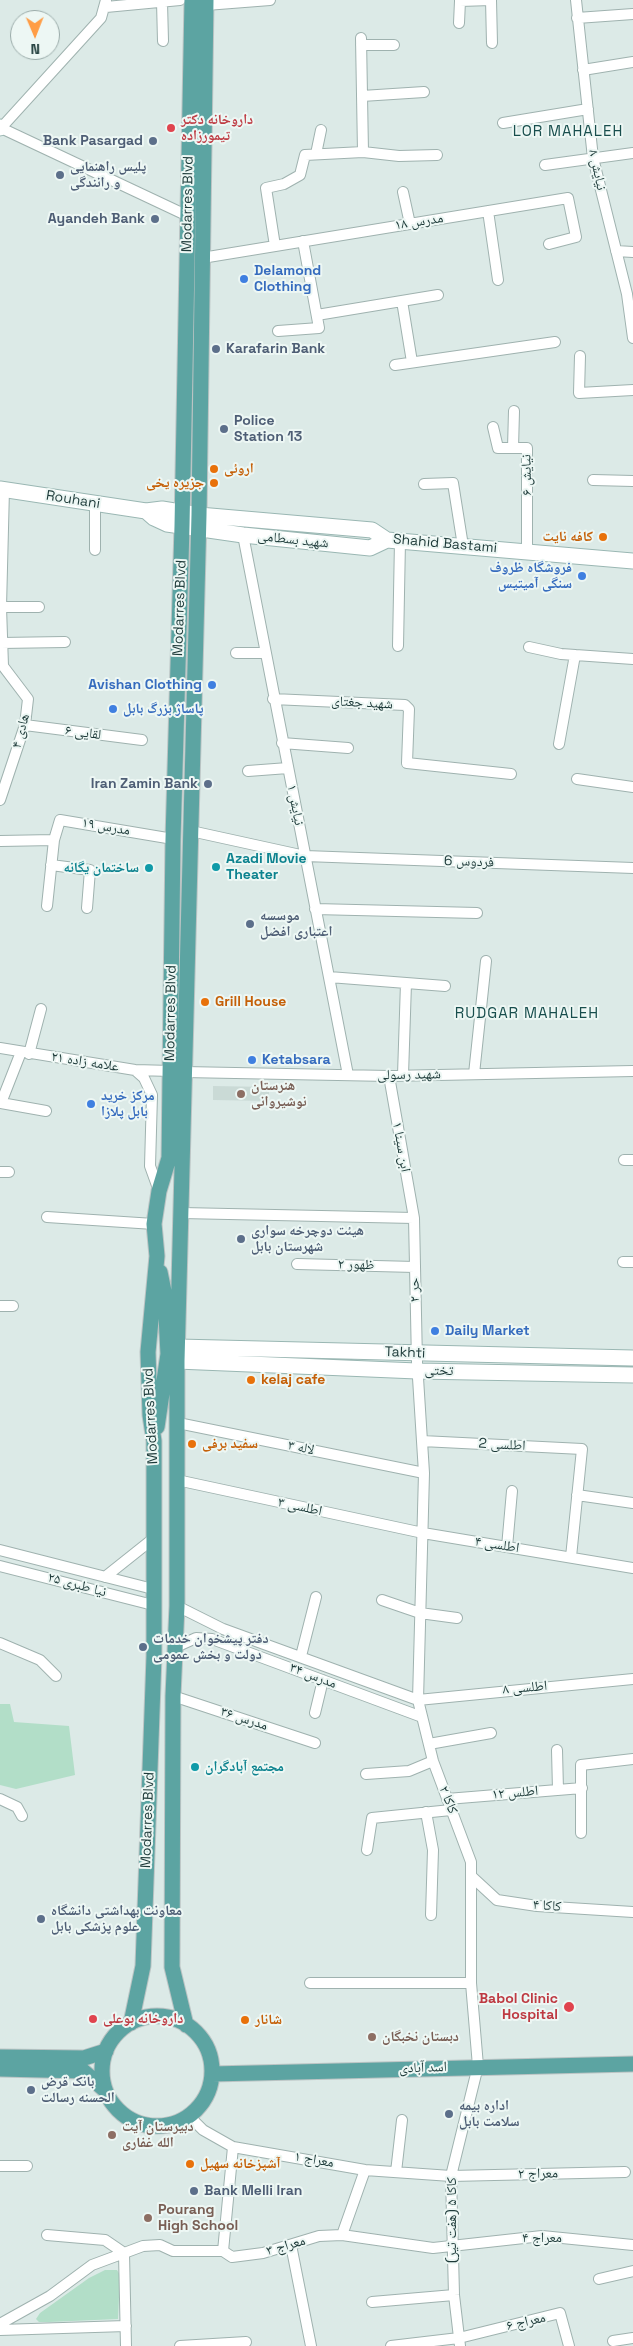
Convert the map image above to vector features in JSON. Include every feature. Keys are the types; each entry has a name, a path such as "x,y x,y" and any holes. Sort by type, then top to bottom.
{"main road":[{"name":"Modarres Blvd","path":"186,2025 172,1967 173,1696 177,1606 178,1423 174,1354 182,1213 177,1072 173,839 182,519 192,0"},
{"name":"Modarres Blvd","path":"131,2023 143,1966 154,1656 154,1442 150,1415 148,1352 157,1256 154,1224 159,1191 169,1158 177,1072 191,831 206,3"},
{"name":"Rouhani","path":"2,489 146,510 156,519 182,519"},
{"path":"182,519 198,522"},
{"name":"شهید بسطامی","path":"198,522 243,535 370,548 394,540"},
{"name":"Shahid Bastami","path":"198,522 372,530 394,540 633,561"},
{"path":"154,1442 174,1354 157,1256"},
{"name":"Takhti","path":"174,1354 417,1362 633,1358"},
{"name":"تختی","path":"417,1362 633,1375"},
{"path":"0,2069 83,2071 105,2090 117,2109 136,2122 150,2126 166,2126 189,2116 203,2102 210,2089 211,2059 206,2046 197,2034 186,2025 173,2019 159,2016 145,2018 131,2023 118,2032 106,2051 102,2074 105,2090"},
{"path":"0,2057 84,2058 106,2051"},
{"name":"اسد آبادی","path":"212,2074 478,2066 633,2064"}],"street":[{"path":"180,0 106,3 101,18 0,128 188,216"},
{"path":"206,3 270,0"},
{"path":"459,23 460,1 491,0 492,43"},
{"name":"نیایش ۸","path":"576,0 593,158 627,294 633,338"},
{"path":"162,2 163,41"},
{"path":"578,18 633,14"},
{"path":"363,152 361,42 394,45"},
{"path":"583,70 633,62"},
{"path":"362,96 424,92"},
{"path":"503,123 588,109"},
{"path":"316,154 321,130"},
{"path":"275,246 266,188 284,184 300,175 305,155 363,152 399,156 437,155"},
{"path":"545,165 633,153"},
{"path":"403,192 410,224"},
{"name":"مدرس ۱۸","path":"202,258 568,198 576,237 549,244"},
{"path":"488,211 498,280"},
{"path":"278,331 319,328 304,242"},
{"path":"616,251 633,252"},
{"path":"317,315 438,295"},
{"path":"402,302 412,362"},
{"path":"395,365 555,342"},
{"path":"580,356 579,393 633,390"},
{"path":"513,448 514,411"},
{"name":"نیایش ۶","path":"493,428 498,448 527,448 527,552"},
{"path":"593,480 633,480"},
{"path":"424,484 453,483 463,546"},
{"name":"هادی ۴","path":"0,800 25,725 28,699 2,666 2,489"},
{"path":"95,503 95,550"},
{"name":"نیایش ۱","path":"243,535 273,699 273,712 288,768 348,1075"},
{"path":"394,540 398,646"},
{"path":"1,607 39,607"},
{"path":"1,644 65,642"},
{"path":"530,647 561,654 633,659"},
{"path":"236,653 264,653"},
{"path":"559,744 575,654"},
{"name":"شهید جغتای","path":"273,699 405,705 409,709 407,763 511,774"},
{"name":"لقایی ۶","path":"25,725 142,740"},
{"path":"282,743 348,748"},
{"path":"248,771 288,768"},
{"path":"577,778 633,787"},
{"name":"مدرس ۱۹","path":"54,840 60,820 173,839"},
{"name":"فردوس 6","path":"191,831 305,856 633,868"},
{"path":"0,841 54,840 47,906"},
{"path":"51,865 90,870 87,908"},
{"path":"315,909 477,913"},
{"path":"474,1074 486,961"},
{"path":"329,977 444,986"},
{"path":"403,1075 406,983"},
{"path":"40,1009 25,1053 1,1103 46,1111"},
{"name":"علامه زاده ۲۱","path":"0,1048 135,1070 177,1072"},
{"path":"135,1070 144,1078 152,1095 150,1166 159,1191"},
{"name":"شهید رسولی","path":"177,1072 389,1076 633,1070"},
{"name":"ابن سینا ۱","path":"389,1076 414,1218"},
{"path":"182,1213 414,1218"},
{"path":"47,1217 154,1224"},
{"name":"حر ۲","path":"414,1218 417,1362 422,1441"},
{"name":"ظهور ۲","path":"297,1264 415,1267"},
{"path":"0,1306 13,1306"},
{"name":"لاله ۳","path":"178,1423 424,1473"},
{"name":"اطلسی 2","path":"422,1441 582,1449 577,1495"},
{"name":"کاکا ۲","path":"422,1441 424,1473 418,1700 434,1761 471,1862 471,1983 478,2066"},
{"name":"اطلسی ۳","path":"177,1480 423,1534"},
{"path":"507,1547 512,1492"},
{"path":"571,1557 577,1495 633,1503"},
{"name":"اطلسی ۴","path":"423,1534 633,1568"},
{"path":"105,1577 154,1538"},
{"name":"نیا طبری ۲۵","path":"0,1550 153,1589"},
{"path":"47,1578 52,1563"},
{"name":"نیا طبری ۲۵","path":"0,1566 154,1606"},
{"path":"301,1656 316,1597"},
{"path":"382,1600 420,1614 457,1618"},
{"name":"مدرس ۳۴","path":"177,1606 223,1629 418,1700"},
{"name":"مدرس ۳۴","path":"176,1647 196,1638 212,1639 422,1717"},
{"path":"0,1643 40,1660 56,1676"},
{"name":"اطلسی ۸","path":"418,1700 633,1679"},
{"path":"315,1713 323,1680"},
{"name":"مدرس ۳۶","path":"173,1696 315,1743"},
{"path":"429,1744 491,1733"},
{"path":"558,1750 558,1790"},
{"path":"581,1833 581,1765 633,1759"},
{"path":"366,1774 409,1771 434,1761"},
{"name":"اطلس ۱۲","path":"447,1799 582,1788"},
{"path":"0,1799 17,1807 22,1816"},
{"path":"367,1850 372,1818 452,1810"},
{"path":"426,1812 433,1850 431,1914"},
{"name":"کاکا ۴","path":"471,1876 497,1900 536,1906 616,1909 633,1912"},
{"path":"310,1983 471,1983"},
{"name":"کاکا ۵ (هفت تیر)","path":"460,2342 454,2295 451,2244 451,2176 478,2066"},
{"name":"معراج ۱","path":"189,2116 203,2130 233,2147 365,2170 451,2176"},
{"path":"396,2172 402,2120"},
{"path":"223,2251 233,2147"},
{"path":"0,2166 27,2166"},
{"path":"342,2236 365,2170"},
{"name":"معراج ۲","path":"451,2176 625,2172"},
{"path":"46,2235 105,2240 124,2253 126,2346"},
{"name":"معراج ۳","path":"0,2324 50,2296 92,2264 143,2246 160,2245 173,2251 223,2251 232,2257 263,2253 319,2236 342,2236 433,2248 451,2244"},
{"name":"معراج ۴","path":"451,2244 542,2236 633,2245"},
{"path":"291,2245 311,2346"},
{"path":"599,2279 633,2271"},
{"path":"372,2302 454,2295"},
{"name":"معراج ۶","path":"460,2342 560,2313 569,2346"},
{"path":"0,2330 126,2326"},
{"path":"613,2341 633,2338"},
{"path":"180,2346 246,2342"},
{"path":"391,2346 460,2342"}],"shaded area":[{"name":"هنرستان نوشیروانی","path":"213,1086 269,1087 269,1101 213,1100"}],"green space":[{"path":"0,1704 10,1704 14,1722 69,1726 75,1775 16,1789 0,1785"},
{"path":"105,2270 117,2270 120,2275 118,2319 39,2322 36,2319 40,2313 89,2278"}],"place":[{"name":"داروخانه دکتر تیمورزاده","path":"171,128"},
{"name":"Bank Pasargad","path":"153,141"},
{"name":"پلیس راهنمایی و رانندگی","path":"60,175"},
{"name":"Ayandeh Bank","path":"155,219"},
{"name":"Delamond Clothing","path":"244,279"},
{"name":"Karafarin Bank","path":"216,349"},
{"name":"Police Station 13","path":"224,429"},
{"name":"اروئی","path":"214,469"},
{"name":"جزیره یخی","path":"214,483"},
{"name":"کافه نایت","path":"603,537"},
{"name":"فروشگاه ظروف سنگی آمیتیس","path":"582,576"},
{"name":"Avishan Clothing","path":"212,685"},
{"name":"پاساژ بزرگ بابل","path":"113,709"},
{"name":"Iran Zamin Bank","path":"208,784"},
{"name":"Azadi Movie Theater","path":"216,867"},
{"name":"ساختمان یگانه","path":"149,868"},
{"name":"موسسه اعتباری افضل","path":"250,924"},
{"name":"Grill House","path":"205,1002"},
{"name":"Ketabsara","path":"252,1060"},
{"name":"هنرستان نوشیروانی","path":"241,1094"},
{"name":"مرکز خرید بابل پلازا","path":"91,1104"},
{"name":"هیئت دوچرخه سواری شهرستان بابل","path":"241,1239"},
{"name":"Daily Market","path":"435,1331"},
{"name":"kelaj cafe","path":"251,1380"},
{"name":"سفید برفی","path":"192,1444"},
{"name":"دفتر پیشخوان خدمات دولت و بخش عمومی","path":"143,1647"},
{"name":"مجتمع آبادگران","path":"195,1767"},
{"name":"معاونت بهداشتی دانشگاه علوم پزشکی بابل","path":"41,1919"},
{"name":"Babol Clinic Hospital","path":"569,2007"},
{"name":"داروخانه بوعلی","path":"93,2019"},
{"name":"شانار","path":"245,2020"},
{"name":"دبستان نخبگان","path":"372,2037"},
{"name":"بانک قرض الحسنه رسالت","path":"31,2090"},
{"name":"اداره بیمه سلامت بابل","path":"449,2114"},
{"name":"دبیرستان آیت الله غفاری","path":"112,2135"},
{"name":"آشپزخانه سهیل","path":"190,2164"},
{"name":"Bank Melli Iran","path":"194,2191"},
{"name":"Pourang High School","path":"148,2218"}],"district":[{"name":"LOR MAHALEH","path":"568,132"},
{"name":"RUDGAR MAHALEH","path":"527,1014"}]}
